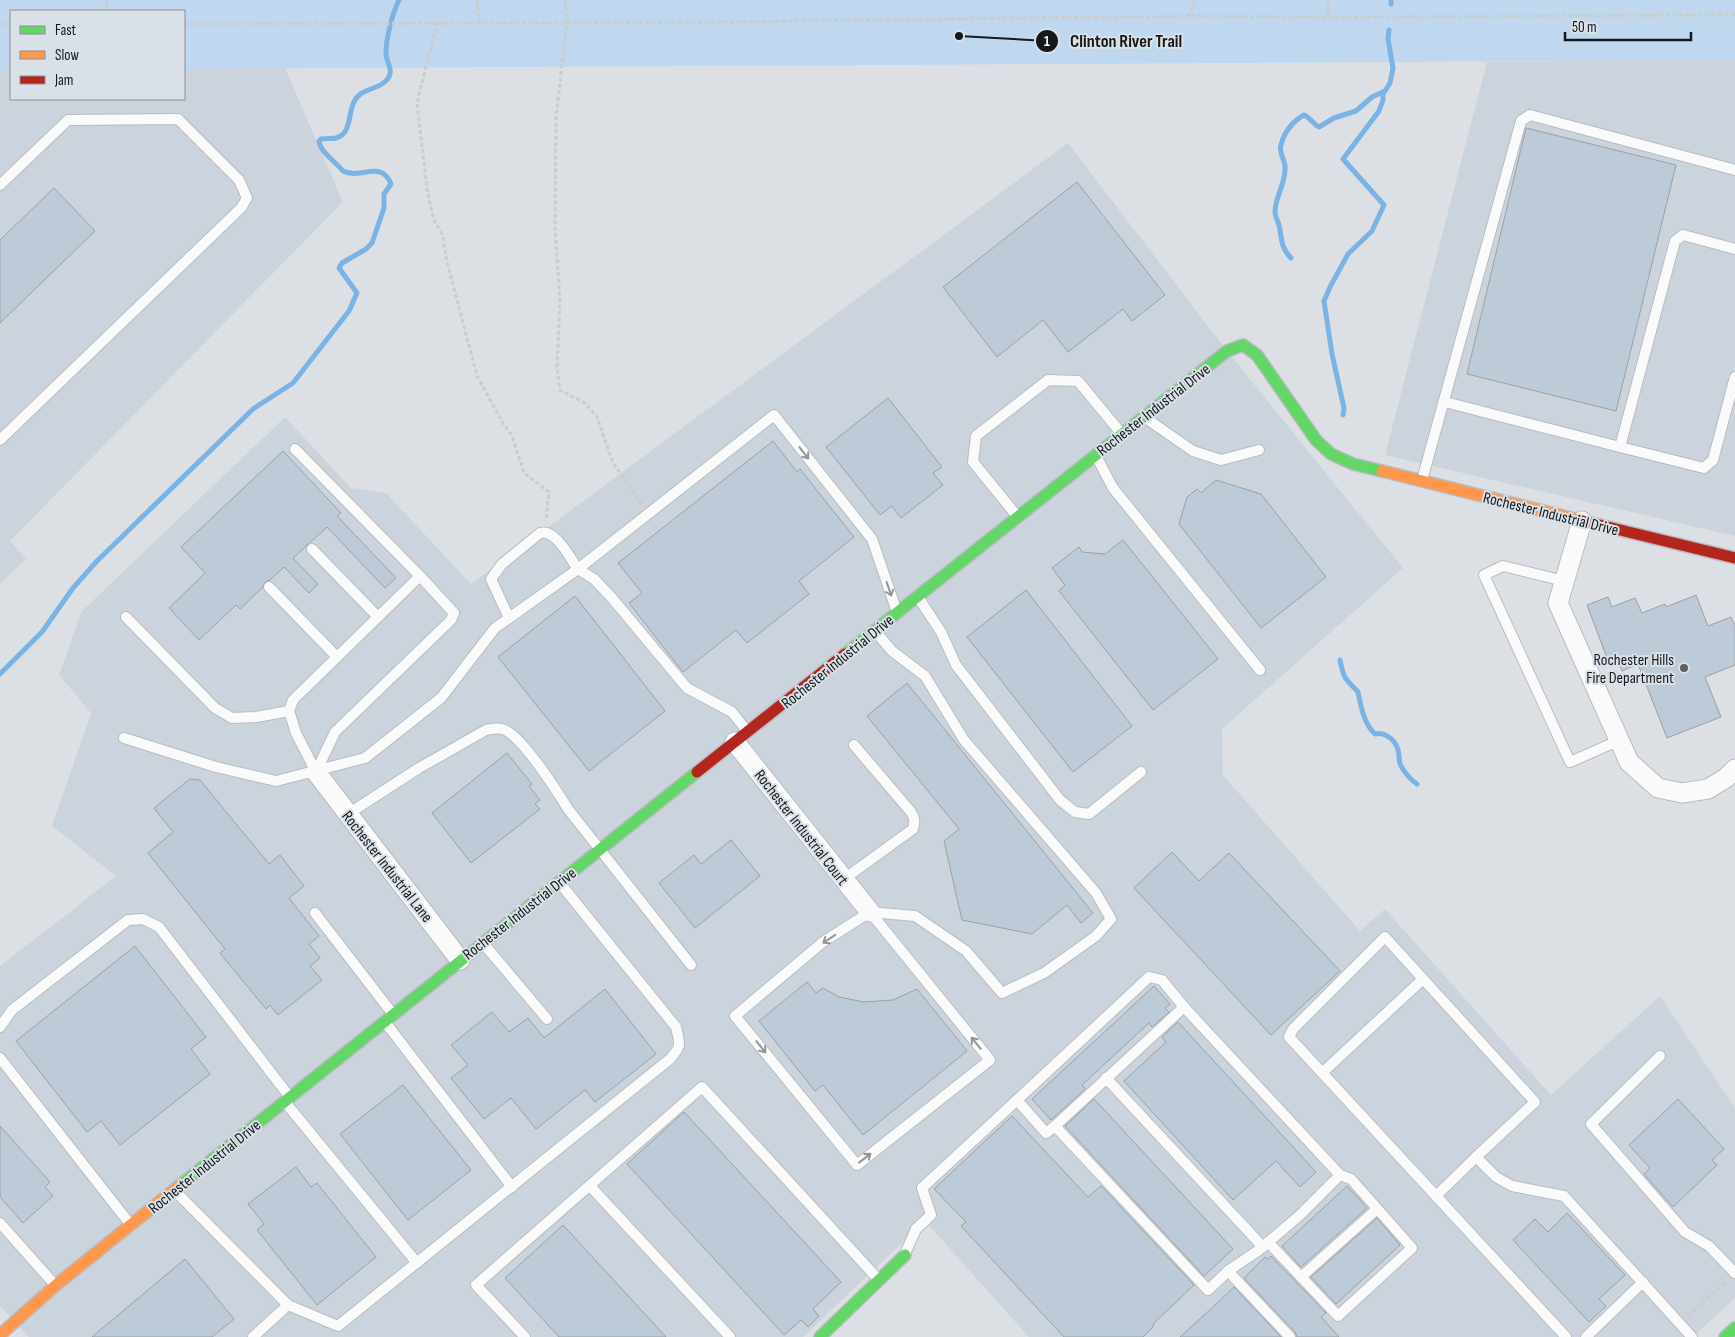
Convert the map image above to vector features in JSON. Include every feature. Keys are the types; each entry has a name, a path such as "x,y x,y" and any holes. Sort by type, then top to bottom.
{"street":[{"name":"Rochester Industrial Drive","path":"0,1335 130,1225 482,942 1227,350 1243,345 1257,355 1316,440 1331,454 1353,464 1735,558"},
{"path":"1582,521 1558,603 1629,762 1658,788 1682,793 1708,789 1735,770"},
{"name":"Rochester Industrial Court","path":"741,737 870,912"},
{"name":"Rochester Industrial Lane","path":"316,772 460,960"},
{"path":"820,1337 905,1254"},
{"path":"1725,1337 1735,1328"}],"lane":[{"path":"1422,481 1521,121 1530,116 1735,170"},
{"path":"0,185 68,120 178,119 239,180 247,198 241,208 0,440"},
{"path":"1620,447 1675,241 1684,235 1735,249"},
{"path":"1445,402 1704,468 1714,460 1735,378"},
{"path":"1018,517 974,462 976,436 1048,380 1078,381 1122,434"},
{"path":"124,738 216,767 276,781 365,758 440,698 495,628 578,569 774,415 872,539 897,613"},
{"path":"1143,417 1193,451 1221,460 1259,450"},
{"path":"295,449 454,613 451,620 335,732 316,772"},
{"path":"1095,455 1113,488 1260,670"},
{"path":"509,618 491,579 502,564 540,534 550,533 578,569 594,579 612,598 687,688 732,712 741,737"},
{"path":"312,549 378,617"},
{"path":"1564,581 1503,566 1484,575 1570,762 1620,740"},
{"path":"316,772 296,733 289,711 293,700 420,576"},
{"path":"269,587 337,658"},
{"path":"918,596 941,632 956,665 1060,800 1074,812 1089,814 1141,772"},
{"path":"126,617 215,708 232,718 256,717 289,711"},
{"path":"870,912 990,1060 857,1165 735,1016 823,942 870,912 915,916 966,951 1002,993 1044,972 1096,936 1111,919 1096,893 964,740 925,676 892,651 874,631"},
{"path":"348,814 419,768 486,730 496,728 505,730 517,739 552,782 568,809 691,965"},
{"path":"844,879 913,829 915,818 854,745"},
{"path":"174,1190 288,1306 338,1326 512,1187 670,1060 679,1049 676,1028 559,882"},
{"path":"315,913 388,1018 512,1187"},
{"path":"0,1027 12,1010 128,920 143,919 159,928 287,1099 417,1263"},
{"path":"1436,1196 1535,1102 1385,937 1293,1029 1289,1037 1566,1337"},
{"path":"482,942 548,1019"},
{"path":"905,1254 916,1229 932,1215 922,1188 1149,977 1162,980 1184,1007 1340,1175 1351,1179 1412,1248 1338,1316 1301,1277 1265,1244 1106,1078"},
{"path":"1322,1073 1423,979"},
{"path":"1017,1100 1046,1133 1184,1007"},
{"path":"1660,1056 1591,1124 1685,1232 1709,1246 1735,1273"},
{"path":"0,1058 130,1225"},
{"path":"525,1337 476,1285 702,1087 879,1279"},
{"path":"1055,1126 1208,1290 1228,1271 1300,1215 1340,1175"},
{"path":"1476,1157 1496,1177 1512,1186 1564,1196 1692,1337"},
{"path":"590,1186 730,1337"},
{"path":"1301,1277 1377,1209"},
{"path":"0,1223 56,1286"},
{"path":"1228,1271 1290,1337"},
{"path":"1586,1337 1643,1282"},
{"path":"253,1337 288,1306"}],"path":[{"path":"477,0 479,23"},
{"path":"565,0 567,22 556,118 555,228 560,301 556,367 560,390 585,403 597,417 613,463 648,514"},
{"path":"1189,16 1195,0"},
{"path":"1328,0 1328,17"},
{"path":"185,24 633,23 1189,16 1735,16"},
{"path":"437,22 417,103 427,189 433,218 443,236 447,262 477,376 512,436 524,472 549,492 545,532"},
{"path":"1680,1323 1735,1273"}],"shaded area":[{"path":"0,0 1735,0 1735,60 185,69 185,10 10,10 10,69 0,69"},
{"path":"1735,60 1735,536 1385,455 1487,62"},
{"path":"285,68 343,202 10,541 26,559 0,584 0,69 10,69 10,100 185,100 185,69"},
{"path":"1068,143 1227,351 1403,568 1222,729 1223,775 1360,931 1385,909 1551,1095 1660,996 1735,1108 1735,1298 1693,1337 1029,1337 925,1221 803,1337 29,1337 0,1306 0,966 116,876 52,826 91,713 59,675 82,611 285,417 351,488 386,493 471,584"}],"building":[{"path":"1526,128 1676,165 1616,411 1467,374"},
{"path":"1077,182 1165,295 1132,321 1123,309 1068,352 1043,320 997,357 943,287"},
{"path":"54,188 95,231 0,323 0,240"},
{"path":"888,398 942,467 933,473 943,485 901,518 892,506 880,515 826,447"},
{"path":"773,441 797,472 800,469 854,537 799,581 809,594 747,643 736,630 683,672 629,603 642,593 618,563"},
{"path":"283,451 341,513 337,516 396,578 385,588 327,527 293,558 318,584 309,593 284,567 270,580 265,582 262,588 240,609 236,605 199,640 169,608 205,573 181,547"},
{"path":"1216,480 1261,494 1326,577 1261,628 1179,524 1187,497 1197,489 1201,493"},
{"path":"1123,540 1218,659 1153,710 1059,591 1065,585 1052,568 1079,547 1082,552 1105,554"},
{"path":"1026,590 1132,726 1073,772 967,637"},
{"name":"Rochester Hills Fire Department","path":"1696,595 1708,626 1731,617 1735,627 1735,665 1705,677 1721,717 1667,738 1638,664 1622,671 1616,655 1607,658 1587,605 1608,597 1612,607 1635,598 1642,613 1665,604 1666,607"},
{"path":"575,596 665,711 589,771 498,657"},
{"path":"907,683 1093,913 1081,923 1067,905 1032,934 962,920 944,841 959,829 867,716"},
{"path":"507,753 532,784 529,786 540,800 535,804 540,809 471,863 432,813"},
{"path":"190,779 200,780 269,864 280,855 304,886 289,898 319,936 309,944 320,958 310,966 322,980 278,1015 270,1005 266,1009 220,953 225,949 148,853 173,832 154,808"},
{"path":"731,840 760,876 695,928 659,883 694,855 701,864"},
{"path":"1172,852 1199,881 1229,853 1340,971 1271,1035 1134,888"},
{"path":"135,946 206,1037 191,1049 210,1074 120,1145 101,1121 87,1132 16,1041"},
{"path":"807,982 816,993 823,988 839,997 864,1002 893,1000 917,989 967,1051 863,1135 823,1085 815,1091 759,1021"},
{"path":"1154,986 1170,1004 1165,1008 1169,1012 1152,1027 1149,1023 1082,1085 1085,1089 1051,1120 1032,1099"},
{"path":"605,989 656,1054 595,1102 585,1090 536,1129 511,1098 484,1119 451,1078 468,1065 451,1045 492,1012 509,1032 528,1018 544,1038"},
{"path":"1178,1022 1316,1172 1300,1187 1276,1161 1233,1200 1124,1081 1166,1042 1162,1037"},
{"path":"403,1085 471,1170 408,1220 340,1134"},
{"path":"1094,1099 1233,1249 1204,1276 1065,1126"},
{"path":"1678,1099 1724,1149 1712,1160 1717,1165 1673,1207 1644,1174 1650,1168 1629,1145"},
{"path":"684,1112 841,1282 813,1309 819,1316 808,1327 801,1320 784,1335 627,1164"},
{"path":"1012,1116 1088,1197 1101,1186 1194,1285 1153,1324 1154,1326 1143,1337 1064,1337 961,1226 966,1222 934,1189"},
{"path":"0,1126 50,1182 45,1187 53,1196 23,1223 0,1197"},
{"path":"296,1167 311,1187 317,1183 376,1257 317,1305 257,1230 264,1224 248,1204"},
{"path":"1347,1186 1367,1208 1301,1267 1282,1246"},
{"path":"1567,1213 1625,1275 1599,1299 1606,1306 1589,1322 1513,1240 1535,1219 1548,1232"},
{"path":"1377,1218 1400,1245 1336,1304 1311,1277"},
{"path":"563,1225 666,1337 559,1337 505,1278"},
{"path":"1271,1256 1326,1313 1321,1317 1339,1337 1297,1337 1295,1332 1244,1278 1265,1257 1268,1259"},
{"path":"185,1259 234,1319 212,1337 92,1337"},
{"path":"1234,1287 1281,1337 1180,1337 1214,1306"}],"waterway":[{"path":"0,674 42,632 73,588 97,561 253,409 293,383 349,311 357,293 339,268 342,263 366,249 372,243 384,208 384,194 391,184 387,177 376,171 357,173 343,171 325,153 319,141 342,135 346,130 353,104 357,98 362,93 382,84 388,78 390,71 386,55 387,40 392,18 399,0"},
{"path":"1291,258 1283,245 1275,212 1285,173 1285,164 1280,148 1284,136 1296,120 1304,115 1319,127 1334,118 1356,111 1372,97 1385,91 1390,83 1393,68 1388,39 1389,30"},
{"path":"1343,415 1344,408 1332,354 1324,301 1348,254 1372,231 1384,205 1343,159 1379,111 1383,100 1383,92"},
{"path":"1340,660 1346,678 1358,692 1364,715 1371,730 1375,734 1388,736 1393,741 1398,749 1401,766 1417,784"}],"traffic: fast":[{"path":"845,654 1227,351 1243,345 1257,355 1316,440 1331,454 1353,464 1382,471"},
{"path":"179,1186 697,772"},
{"path":"820,1337 905,1255"},
{"path":"1725,1337 1735,1328"}],"traffic: slow":[{"path":"1382,471 1579,520"},
{"path":"0,1335 56,1285 179,1186"}],"traffic: jam":[{"path":"1579,520 1735,558"},
{"path":"697,772 845,654"}],"place":[{"name":"Clinton River Trail","path":"959,36"},
{"name":"Rochester Hills Fire Department","path":"1684,668"}]}
